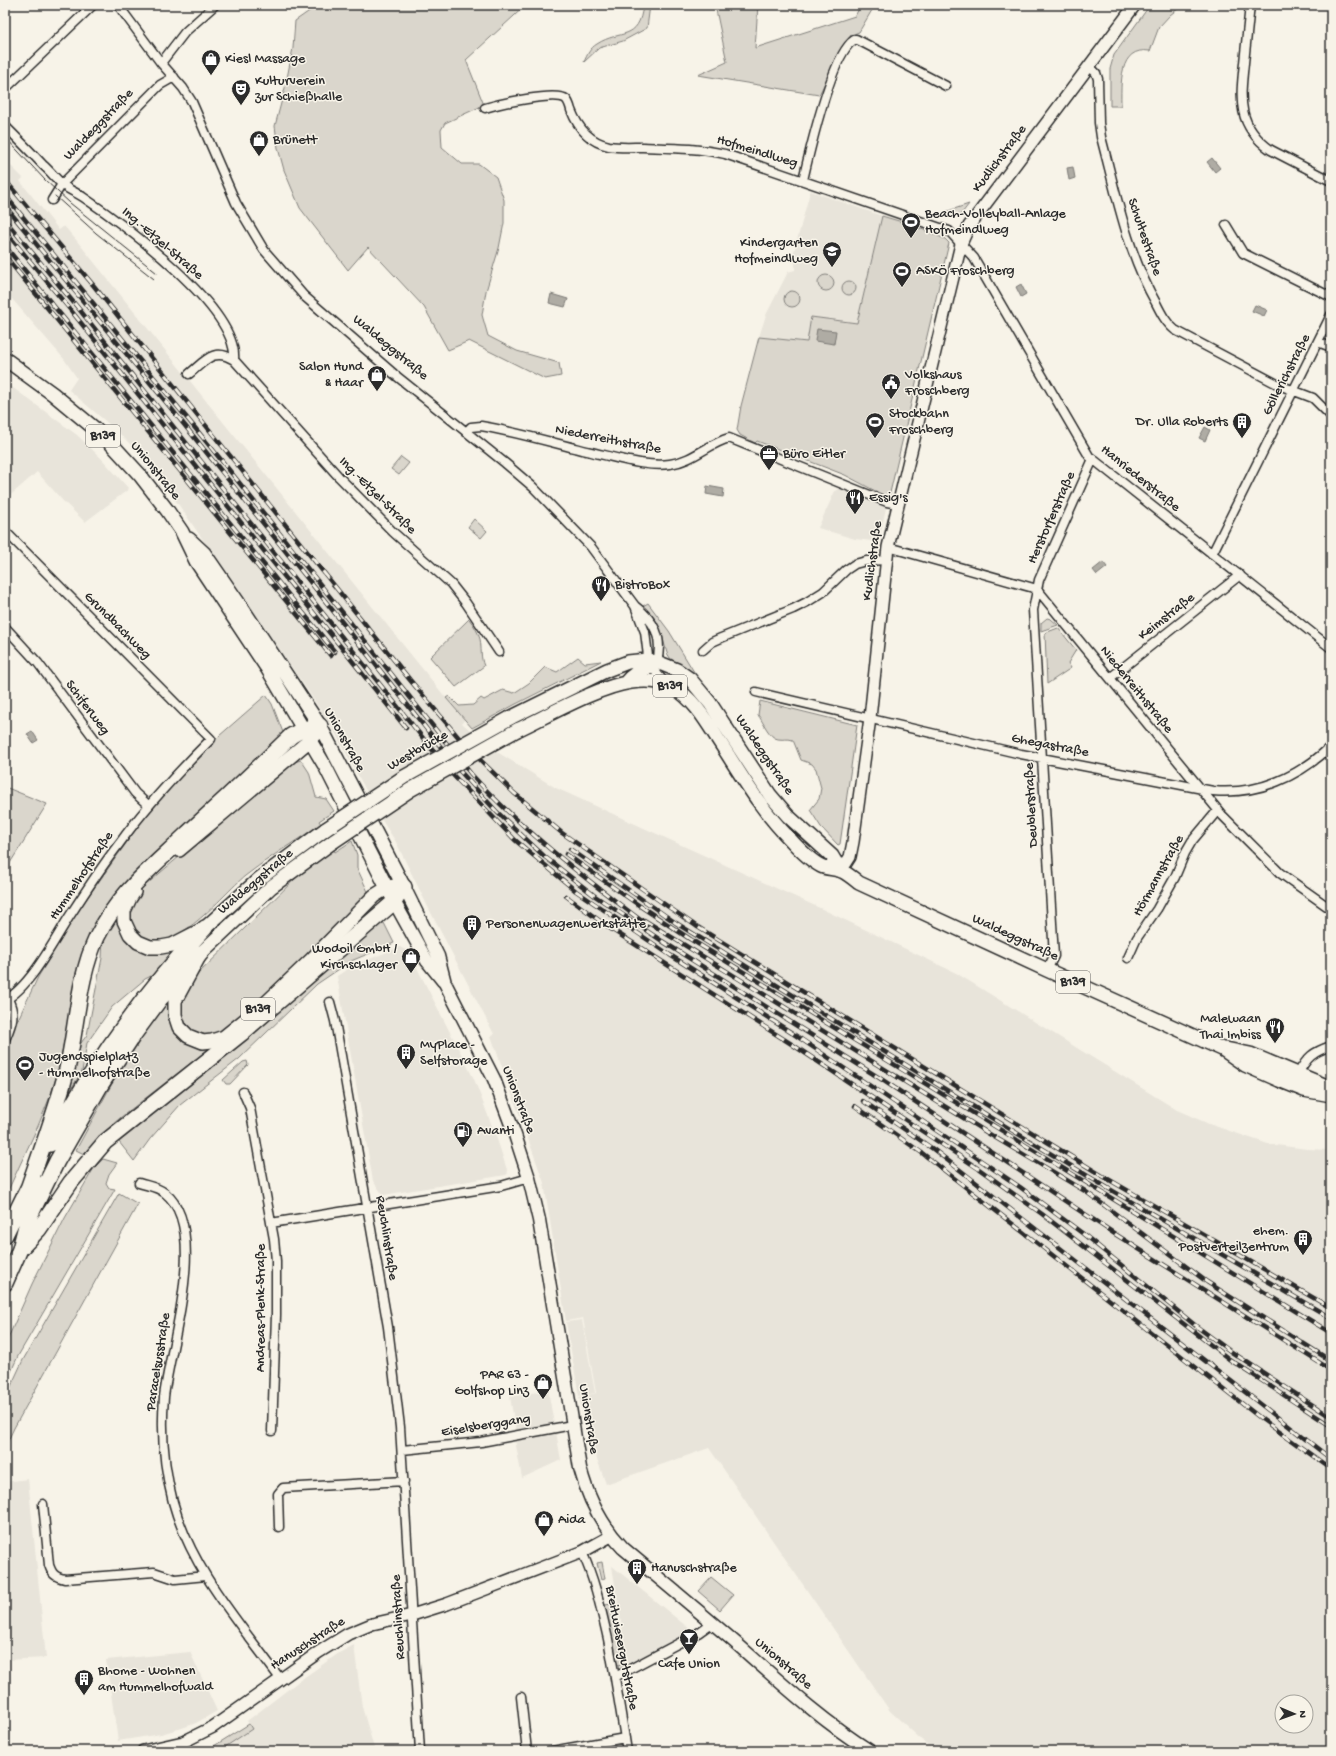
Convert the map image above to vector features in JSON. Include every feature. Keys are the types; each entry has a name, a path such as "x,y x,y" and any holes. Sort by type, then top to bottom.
{"highway":[{"path":"29,1186 67,1068 89,960 97,938 107,919 129,888 142,874 185,836 291,736 307,735 320,726"},
{"path":"20,1249 39,1229 71,1182 105,1142 242,1033 394,902 404,887"},
{"path":"5,1235 29,1186 77,1096 110,1044 174,961 205,928"},
{"path":"5,1283 20,1249 27,1222 57,1161 100,1086 132,1037 156,1005 201,953"}],"main road":[{"name":"Unionstraße","path":"5,359 53,394 106,438 140,475 182,532 204,553 277,659 320,726 404,887 438,956 445,983"},
{"name":"Unionstraße","path":"182,532 196,562 267,668 307,735 350,813 394,902 427,961 445,983 494,1079 529,1178 539,1220 577,1454 586,1488 602,1521 611,1536 623,1548 712,1623 797,1698 848,1737 870,1751"},
{"path":"625,684 635,673 652,663"},
{"name":"Westbrücke","path":"326,829 404,777 510,718 617,666 652,663"},
{"name":"Waldeggstraße","path":"652,663 677,670 690,679 699,688 770,795 792,819 832,856 841,871"},
{"name":"Waldeggstraße","path":"201,953 271,887 334,841 410,790 517,730 587,697 625,684 649,681 665,684 687,697 701,713 759,803 788,837 806,855 821,866 841,871 860,883 1222,1049 1244,1065 1304,1090 1331,1095"},
{"name":"B139","path":"205,928 172,945 161,948 150,947 138,942 130,934 124,921 124,911 130,898 150,875 307,735"},
{"name":"Waldeggstraße","path":"205,928 259,879 326,829"},
{"path":"387,888 404,887"},
{"name":"B139","path":"201,953 177,996 175,1015 179,1027 188,1036 198,1041 208,1042 224,1037 266,1002 310,961 374,896 387,888"},
{"name":"Waldeggstraße","path":"1222,1049 1250,1054 1331,1088"}],"street":[{"path":"5,90 93,5"},
{"name":"Waldeggstraße","path":"118,5 161,63 183,88 197,113 229,189 245,220 264,250 276,265 304,296 343,331 527,482 564,518 591,547 635,606 645,614 656,628 660,645 652,663"},
{"path":"161,63 185,32 214,5"},
{"name":"Kudlichstraße","path":"841,871 850,857 852,849 870,718 888,547 960,244 969,226 1135,5"},
{"path":"1250,5 1241,94 1242,109 1249,128 1263,144 1272,150 1331,181"},
{"path":"802,180 825,96 844,52 852,40 856,39 946,86"},
{"name":"Schultestraße","path":"1089,66 1096,73 1098,79 1099,123 1101,137 1130,243 1149,291 1165,319 1175,330 1279,385 1313,398 1331,416"},
{"name":"Waldeggstraße","path":"52,200 62,184 160,85 174,77"},
{"name":"Hofmeindlweg","path":"485,108 520,100 562,97 568,101 584,132 596,142 618,147 691,148 739,157 949,231 960,244"},
{"name":"Ing.-Etzel-Straße","path":"5,126 62,184 83,197 127,229 172,266 194,288 214,310 225,326 235,350 234,360 339,477 393,532 451,584 466,602 499,652"},
{"path":"1226,225 1243,253 1331,297"},
{"name":"Hanriederstraße","path":"960,244 974,258 1089,456 1331,648"},
{"name":"Göllerichstraße","path":"1212,554 1331,315"},
{"path":"1318,342 1331,347"},
{"path":"189,374 210,357 218,354 226,355 234,360"},
{"name":"Niederreithstraße","path":"466,432 471,427 482,426 616,458 657,464 669,464 688,460 714,444 729,438 887,502 898,504"},
{"name":"Herstorferstraße","path":"1037,588 1039,580 1093,459"},
{"name":"Grundbachweg","path":"5,531 211,739"},
{"path":"888,547 1037,588"},
{"path":"703,650 712,642 720,638 807,602 823,592 846,570 855,564 866,561 887,560"},
{"name":"Keimstraße","path":"1110,678 1240,576"},
{"name":"Niederreithstraße","path":"1037,588 1218,810 1280,873 1331,909"},
{"name":"Deublerstraße","path":"1037,588 1033,610 1054,956 1047,970"},
{"name":"Waldeggstraße","path":"635,606 645,632 652,663 665,684"},
{"name":"Schiferweg","path":"5,627 32,656 135,793 148,805"},
{"name":"Ghegastraße","path":"756,692 1042,758 1201,790 1224,792 1243,791 1270,785 1300,770 1331,746"},
{"name":"Hummelhofstraße","path":"5,1040 13,1016 13,1010 6,999 21,988 33,973 86,891 119,843 148,805 211,739"},
{"name":"Hörmannstraße","path":"1128,958 1137,938 1158,909 1175,877 1185,853 1218,810"},
{"name":"Reuchlinstraße","path":"330,1002 335,1021 388,1326 402,1450 420,1751"},
{"path":"1298,1074 1307,1059 1315,1053 1331,1046"},
{"name":"Andreas-Plenk-Straße","path":"242,1092 250,1108 271,1224 277,1275 272,1431"},
{"path":"271,1224 501,1186 529,1178"},
{"name":"Paracelsusstraße","path":"139,1184 156,1188 169,1196 178,1210 183,1230 186,1259 184,1286 165,1395 163,1425 164,1453 173,1503 184,1534 206,1576 281,1680"},
{"name":"Eiselsberggang","path":"402,1450 481,1442 572,1425"},
{"path":"279,1527 278,1494 283,1488 404,1481"},
{"path":"43,1504 49,1564 51,1573 56,1578 65,1579 154,1572 175,1579 206,1576"},
{"name":"Hanuschstraße","path":"143,1751 183,1742 202,1734 226,1720 319,1652 348,1634 372,1624 412,1615 446,1604 582,1552 611,1536"},
{"name":"Breitwiesergutstraße","path":"582,1552 593,1576 598,1594 628,1751"},
{"path":"615,1677 698,1633 712,1623"},
{"path":"521,1697 527,1751"},
{"path":"552,1751 626,1738"}],"shaded area":[{"path":"318,5 526,5 466,60 484,105 445,123 441,130 442,147 462,164 479,164 496,177 504,200 504,223 499,248 486,291 482,315 488,336 517,351 559,363 561,376 545,379 469,341 448,350 424,307 368,247 348,270 300,208 284,170 278,148 275,126 293,48 295,21"},
{"path":"643,5 650,5 647,28 623,41 599,48 584,62 588,54 597,44 633,30 641,17"},
{"path":"715,5 758,5 755,48 855,16 861,5 875,5 859,32 851,35 843,46 819,95 698,75 727,62"},
{"path":"1150,5 1183,5 1170,15 1159,27 1150,51 1140,51 1132,55 1127,61 1122,78 1121,106 1110,106 1110,69 1114,55"},
{"path":"1212,158 1220,168 1215,172 1207,162"},
{"path":"5,160 23,178 20,181 59,230 64,226 77,241 446,698 465,719 462,723 497,752 556,788 822,909 956,973 1177,1110 1209,1124 1268,1144 1307,1149 1331,1150 1331,1751 934,1751 890,1711 709,1448 606,1484 591,1442 579,1397 596,1393 583,1318 566,1321 544,1183 491,1036 494,1034 396,842 383,822 332,727 165,485 138,452 117,431 69,390 77,378 64,359 6,292"},
{"path":"1073,167 1075,178 1069,180 1067,168"},
{"name":"Kindergarten Hofmeindlweg","path":"811,191 882,216 857,323 811,317 807,342 759,337 766,315 788,272 795,270 795,263 792,259"},
{"path":"969,204 959,217 945,213 945,212"},
{"path":"882,216 912,225 945,239 949,243 889,497 845,475 757,441 755,443 740,435 737,430 741,406 759,337 807,342 811,317 857,323"},
{"path":"826,275 833,280 834,283 829,290 826,291 819,286 818,283 823,276"},
{"path":"846,281 852,281 856,285 856,291 852,295 846,295 842,291 842,285"},
{"path":"1021,284 1026,294 1021,297 1016,287"},
{"path":"792,291 798,293 800,299 798,305 792,307 786,305 784,299 786,293"},
{"path":"551,294 568,299 565,307 549,303"},
{"path":"1255,305 1267,310 1264,316 1252,311"},
{"path":"817,329 836,331 834,344 815,341"},
{"path":"5,382 77,435 101,458 129,489 85,522 63,501 37,472 5,500"},
{"path":"1205,427 1210,430 1205,441 1199,438"},
{"path":"401,457 409,463 399,475 391,469"},
{"path":"707,486 724,489 723,497 706,494"},
{"name":"Essig's","path":"841,487 852,489 886,508 879,540 872,541 855,539 818,528 835,491"},
{"path":"474,519 487,531 481,538 468,527"},
{"path":"1103,562 1107,567 1097,575 1093,570"},
{"path":"648,603 669,631 699,680 670,658 661,632 643,606"},
{"path":"1047,618 1051,619 1058,625 1041,631 1041,623"},
{"path":"469,619 476,629 480,639 484,666 456,687 430,657"},
{"path":"1058,628 1076,650 1068,663 1071,668 1047,684 1045,633"},
{"path":"578,657 585,663 601,661 472,728 446,698 449,696 459,706 473,705 481,698 484,700 503,690 514,693 529,683 545,667 557,672"},
{"path":"266,695 272,704 284,735 138,873 73,991 59,1069 51,1094 5,1197 5,1054 14,1028 38,977 80,908 144,818 172,784 219,736"},
{"path":"760,701 857,725 840,844 838,845 821,827 810,810 819,799 821,788 816,769 812,764 801,760 793,740 778,739 769,733 758,715"},
{"path":"32,731 38,740 33,743 27,734"},
{"path":"301,760 309,772 316,797 326,799 334,811 319,821 321,824 245,876 211,909 182,932 168,939 154,941 138,934 130,921 130,912 135,897 140,890 234,810 294,762"},
{"path":"5,787 47,804 5,871"},
{"path":"352,841 357,855 357,868 369,894 273,990 216,1035 200,1036 189,1029 181,1014 181,1004 195,977 303,871 333,849 335,852"},
{"path":"117,913 120,926 126,938 135,948 148,953 174,951 155,974 145,979 112,1007 87,1043 82,1071 68,1094 78,1047 87,1035 102,958 103,938"},
{"path":"378,923 384,923 394,943 351,961 317,984 239,1059 180,1105 150,1139 134,1161 119,1142 253,1035"},
{"path":"400,947 407,951 414,962 474,1079 497,1139 508,1173 506,1175 383,1195 373,1181 337,976 352,966"},
{"path":"170,996 175,1031 178,1035 190,1044 210,1048 120,1118 102,1134 84,1154 76,1150 126,1058"},
{"path":"247,1061 248,1065 230,1084 226,1084 223,1080 243,1062"},
{"path":"103,1159 117,1163 109,1174 106,1183 109,1188 115,1189 18,1356 5,1385 5,1345 32,1284 65,1218 94,1168"},
{"path":"119,1193 138,1204 14,1428 5,1447 5,1399 23,1360"},
{"path":"582,1320 595,1393 579,1396 566,1322"},
{"path":"548,1390 554,1424 516,1431 510,1397"},
{"path":"556,1432 561,1460 522,1478 515,1440"},
{"path":"28,1479 46,1658 5,1660 5,1482"},
{"path":"602,1562 605,1579 601,1580 597,1563"},
{"path":"612,1566 686,1626 692,1630 628,1666"},
{"path":"711,1577 733,1595 720,1610 698,1591"},
{"path":"612,1604 624,1664 617,1665 605,1605"},
{"path":"354,1645 362,1707 374,1748 370,1751 205,1751 249,1724 247,1721 299,1681 339,1653"},
{"path":"190,1652 217,1711 196,1723 182,1728 161,1734 118,1741 106,1660"},
{"path":"249,1724 252,1729 219,1751 206,1751"},
{"path":"611,1746 612,1751 582,1751"}],"tram line":[{"path":"5,137 45,180 70,203 157,273"},
{"path":"55,196 96,233 154,279"}],"railway":[{"path":"5,180 94,286 410,680 465,745 514,793 562,833 696,926 1101,1175 1331,1308"},
{"path":"5,195 222,461 471,774 512,815 556,854 647,925"},
{"path":"5,206 170,407 459,770 497,812 545,857 595,896 662,941 878,1077 1115,1234 1331,1370"},
{"path":"5,220 79,309 451,773 515,840 576,891 670,955 792,1033 1020,1187 1082,1233 1196,1326 1230,1351 1331,1417"},
{"path":"5,231 73,313 406,728"},
{"path":"5,246 335,652"},
{"path":"5,256 331,656"},
{"path":"570,849 676,923 987,1115 1106,1187 1331,1318"},
{"path":"566,854 690,939 1331,1333"},
{"path":"566,896 611,929 793,1045 979,1169 1042,1214 1229,1359 1331,1426"},
{"path":"644,920 991,1135 1085,1191 1207,1282 1331,1361"},
{"path":"863,1101 933,1149 1331,1459"},
{"path":"855,1106 922,1153 1263,1420 1331,1469"}],"place":[{"name":"Kiesl Massage","path":"211,76"},
{"name":"Kulturverein zur Schießhalle","path":"241,106"},
{"name":"Brünett","path":"259,157"},
{"name":"Beach-Volleyball-Anlage Hofmeindlweg","path":"911,239"},
{"name":"Kindergarten Hofmeindlweg","path":"832,268"},
{"name":"ASKÖ Froschberg","path":"902,288"},
{"name":"Salon Hund & Haar","path":"377,392"},
{"name":"Volkshaus Froschberg","path":"891,400"},
{"name":"Stockbahn Froschberg","path":"875,439"},
{"name":"Dr. Ulla Roberts","path":"1242,439"},
{"name":"Büro Eitler","path":"769,471"},
{"name":"Essig's","path":"855,515"},
{"name":"BistroBox","path":"601,602"},
{"name":"Personenwagenwerkstätte","path":"472,941"},
{"name":"Wodoil GmbH / Kirchschlager","path":"411,974"},
{"name":"Malewaan Thai Imbiss","path":"1275,1044"},
{"name":"MyPlace - Selfstorage","path":"406,1070"},
{"name":"Jugendspielplatz - Hummelhofstraße","path":"25,1082"},
{"name":"Avanti","path":"463,1148"},
{"name":"ehem. Postverteilzentrum","path":"1303,1256"},
{"name":"PAR 63 - Golfshop Linz","path":"543,1400"},
{"name":"Aida","path":"544,1537"},
{"name":"Hanuschstraße","path":"637,1585"},
{"name":"Cafe Union","path":"689,1655"},
{"name":"Bhome - Wohnen am Hummelhofwald","path":"84,1696"}]}
